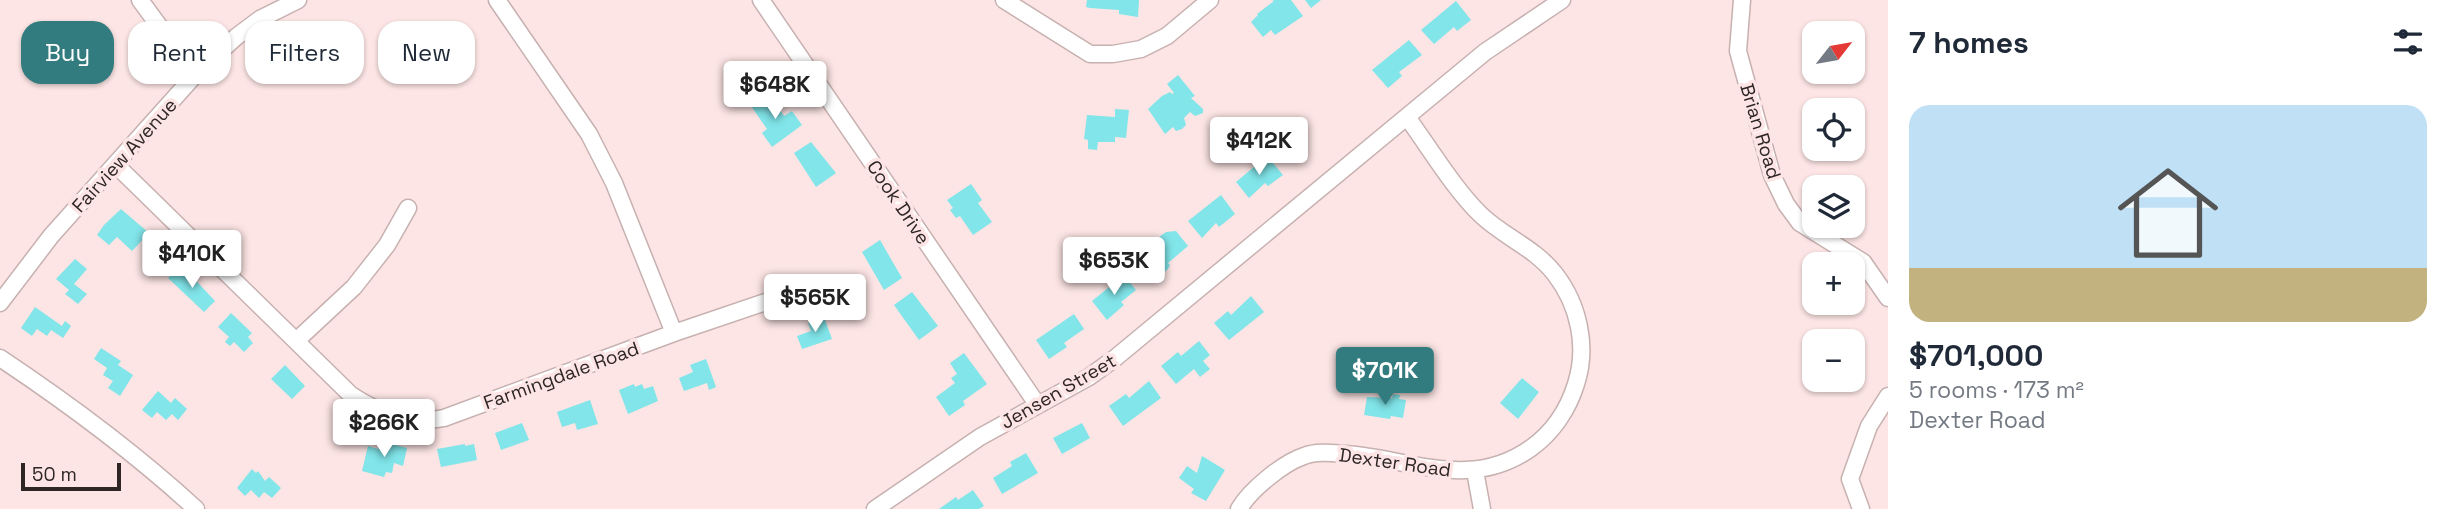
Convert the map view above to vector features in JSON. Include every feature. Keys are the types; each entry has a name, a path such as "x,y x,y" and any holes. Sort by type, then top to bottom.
{"street":[{"path":"140,0 155,21"},
{"name":"Fairview Avenue","path":"231,42 260,19 298,0"},
{"path":"497,0 589,134 614,183 674,333"},
{"name":"Cook Drive","path":"761,0 1037,404"},
{"path":"1004,0 1090,54 1113,54 1141,49 1167,36 1210,0"},
{"name":"Jensen Street","path":"875,509 980,437 1089,377 1114,359 1485,52 1562,0"},
{"name":"Brian Road","path":"1742,0 1738,51 1772,175 1786,204 1800,223 1863,262 1886,288"},
{"name":"Fairview Avenue","path":"0,303 51,236 187,84"},
{"name":"Dexter Road","path":"1239,509 1246,496 1264,481 1303,456 1326,452 1440,470 1475,471 1514,458 1536,444 1554,426 1568,405 1577,381 1581,355 1580,330 1573,305 1554,272 1536,254 1481,215 1407,117"},
{"name":"Farmingdale Road","path":"116,165 351,395 369,407 390,415 424,422 444,418 674,333 804,289"},
{"path":"296,341 354,288 387,245 408,208"},
{"path":"0,358 99,428 196,509"},
{"path":"1861,509 1850,479 1869,426 1888,396"},
{"path":"1475,471 1482,509"}],"building":[{"path":"1087,0 1139,0 1138,17 1119,14 1119,10 1086,7"},
{"path":"1272,0 1291,0 1303,16 1275,35 1271,30 1263,37 1251,22 1274,1"},
{"path":"1305,0 1321,0 1311,8"},
{"path":"1456,1 1471,20 1457,31 1454,27 1434,44 1421,30"},
{"path":"1409,40 1422,55 1399,72 1402,76 1388,88 1372,70"},
{"path":"1178,75 1195,96 1191,98 1203,109 1203,113 1195,116 1190,112 1184,118 1186,125 1182,129 1176,131 1173,127 1165,134 1148,109 1162,96 1174,93 1167,84"},
{"path":"769,94 784,116 792,111 802,125 772,147 762,133 767,129 751,106"},
{"path":"1115,109 1129,110 1126,138 1115,137 1115,142 1098,142 1097,150 1088,149 1088,140 1084,139 1087,115 1115,117"},
{"path":"811,142 836,173 816,187 794,153"},
{"path":"1267,156 1283,175 1268,186 1265,183 1249,198 1236,182"},
{"path":"971,184 982,200 978,203 992,222 973,235 960,216 956,218 950,210 953,208 947,200"},
{"path":"1221,195 1235,214 1219,227 1216,223 1202,238 1188,221"},
{"path":"121,209 149,233 132,251 117,237 109,245 97,235"},
{"path":"1176,231 1188,246 1168,263 1168,269 1154,280 1140,263 1159,247 1157,245 1162,241 1159,237 1166,232"},
{"path":"880,240 902,278 884,290 862,252"},
{"path":"75,259 87,269 74,284 87,294 78,304 65,294 69,290 56,279"},
{"path":"175,271 181,276 187,271 215,301 204,312 168,278"},
{"path":"1124,275 1136,290 1121,302 1124,305 1107,320 1092,301"},
{"path":"912,292 938,326 919,340 894,305"},
{"path":"1251,296 1264,312 1229,340 1214,323 1228,311 1231,315"},
{"path":"35,307 62,326 65,321 71,326 63,338 51,330 47,336 37,329 32,336 21,328"},
{"path":"231,313 252,333 248,337 253,343 244,352 234,342 230,346 225,342 229,337 218,327"},
{"path":"1074,314 1084,329 1064,343 1067,347 1049,359 1036,340"},
{"path":"824,317 832,339 802,349 797,336 811,331 808,323"},
{"path":"1199,341 1210,355 1203,361 1210,369 1200,377 1194,369 1176,384 1161,366 1178,352 1181,356"},
{"path":"101,348 121,361 118,365 133,375 120,396 108,388 113,381 103,375 107,368 94,359"},
{"path":"964,353 987,384 963,401 965,405 949,416 936,397 955,383 951,378 957,374 950,363"},
{"path":"706,359 716,387 709,390 707,383 684,391 679,378 693,372 690,365"},
{"path":"285,365 305,386 292,399 271,379"},
{"path":"1522,378 1539,392 1518,419 1500,403"},
{"path":"1149,381 1161,398 1123,426 1109,406 1126,394 1129,398"},
{"path":"634,384 635,387 642,384 644,389 653,386 658,401 628,414 619,390"},
{"path":"158,391 171,403 175,398 187,409 178,420 172,414 166,420 157,412 152,418 142,410"},
{"path":"1393,394 1406,400 1403,418 1364,415 1367,397 1392,398"},
{"path":"590,400 598,424 577,430 575,423 562,427 557,412"},
{"path":"522,423 529,440 501,450 495,433"},
{"path":"1082,423 1090,438 1062,454 1053,438"},
{"path":"380,441 407,448 403,466 394,463 392,473 386,472 384,477 362,471 368,446 378,449"},
{"path":"474,444 477,460 441,467 437,449"},
{"path":"1026,453 1038,473 1002,494 993,478 1012,466 1010,462"},
{"path":"1202,456 1225,470 1206,501 1191,493 1194,489 1179,478 1187,466 1197,473"},
{"path":"252,469 256,473 258,471 265,481 269,477 281,488 272,498 264,492 259,498 251,490 245,496 237,488"},
{"path":"973,490 984,506 979,509 939,509 956,497 958,500"}]}
